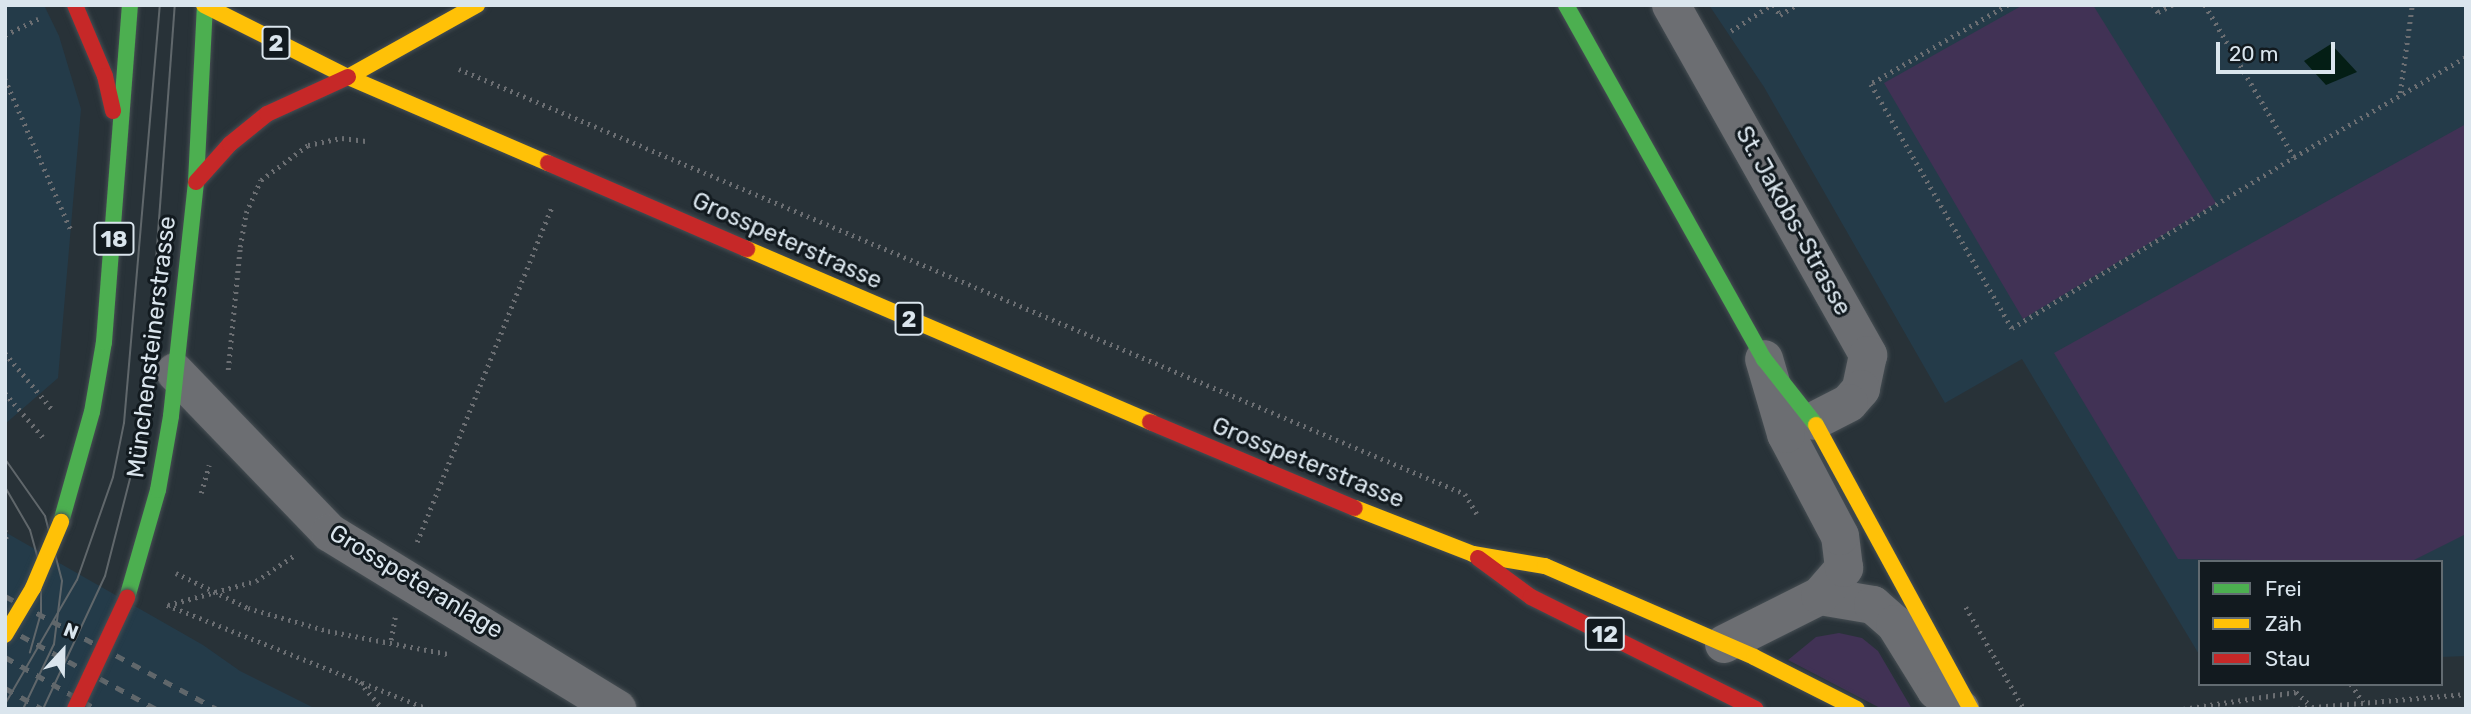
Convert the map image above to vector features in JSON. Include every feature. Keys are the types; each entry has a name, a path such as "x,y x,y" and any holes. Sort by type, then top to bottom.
{"main road":[{"path":"75,5 109,88 118,179"},
{"name":"Münchensteinerstrasse","path":"5,635 33,587 61,522 76,471 104,342 131,5"},
{"name":"Münchensteinerstrasse","path":"75,709 127,598 158,490 175,372 196,182 205,5"},
{"name":"Grosspeterstrasse","path":"205,5 348,77 1291,483 1473,554 1545,566 1749,642 1857,709"},
{"path":"196,182 230,144 267,114 348,77 477,5"},
{"path":"1566,5 1764,359 1814,421 1971,709"},
{"name":"Grosspeterstrasse","path":"1473,554 1531,597 1747,707"}],"street":[{"name":"St. Jakobs-Strasse","path":"1671,5 1868,355 1861,389 1849,403 1814,421"},
{"path":"1747,707 1749,642 1820,596 1844,568 1840,536 1786,434 1764,359"},
{"name":"Grosspeteranlage","path":"175,372 330,533 402,580 511,640 617,709"},
{"path":"1820,596 1873,605 1895,624 1936,690 1960,709"}],"path":[{"path":"1748,22 1773,5 1780,15 1796,5"},
{"path":"2008,5 1871,84 2012,328 2294,156 2466,57"},
{"path":"2153,5 2158,12 2172,5"},
{"path":"2205,5 2294,156"},
{"path":"2400,94 2412,5"},
{"path":"459,69 1465,494 1480,518"},
{"path":"5,79 73,235"},
{"path":"226,383 240,247 246,213 261,180 307,145 342,138 366,141"},
{"path":"402,580 566,169"},
{"path":"5,353 47,403"},
{"path":"5,393 76,471"},
{"path":"198,501 212,454"},
{"path":"330,533 256,581 167,605 429,709"},
{"path":"165,567 248,608 328,631 391,640"},
{"path":"359,681 383,709"},
{"path":"2352,686 2363,702"},
{"path":"2183,709 2296,692 2311,705"},
{"path":"2291,709 2311,705 2466,694"}],"shaded area":[{"path":"5,5 44,5 59,36 81,109 58,378 5,424"},
{"path":"1709,5 2466,5 2466,656 2443,657 2443,560 2198,560 2198,653 2022,359 1945,403 1764,87"},
{"path":"2023,5 2093,5 2216,203 2023,319 1884,83"},
{"path":"2331,44 2357,72 2326,85 2304,61"},
{"path":"2466,124 2466,534 2414,560 2178,559 2054,353"},
{"path":"5,532 203,645 240,671 316,709 5,709"},
{"path":"1839,633 1862,638 1878,651 1912,709 1882,709 1788,660 1816,637"}],"tram line":[{"path":"5,704 77,580 113,477 124,423 160,5"},
{"path":"43,709 105,576 144,424 175,5"},
{"path":"5,459 45,516 62,581 54,644 23,709"},
{"path":"5,487 30,530 41,570 41,613 30,652"}],"railway":[{"path":"5,596 217,709"},
{"path":"5,627 156,709"},
{"path":"5,657 96,709"},
{"path":"5,688 42,709"}],"traffic: fast":[{"path":"61,522 92,412 104,342 130,5"},
{"path":"127,598 158,490 171,416 196,182 205,5"},
{"path":"1566,5 1764,359 1816,425"}],"traffic: slow":[{"path":"204,5 348,77 548,163"},
{"path":"348,77 477,5"},
{"path":"747,249 1150,422"},
{"path":"1816,425 1971,709"},
{"path":"1355,508 1473,554 1545,566 1754,657 1857,709"},
{"path":"5,635 33,588 61,522"}],"traffic: jam":[{"path":"75,5 105,76 113,111"},
{"path":"196,182 230,144 267,114 348,77"},
{"path":"548,163 747,249"},
{"path":"1150,422 1355,508"},
{"path":"1478,558 1531,597 1756,709"},
{"path":"75,709 127,598"}]}
